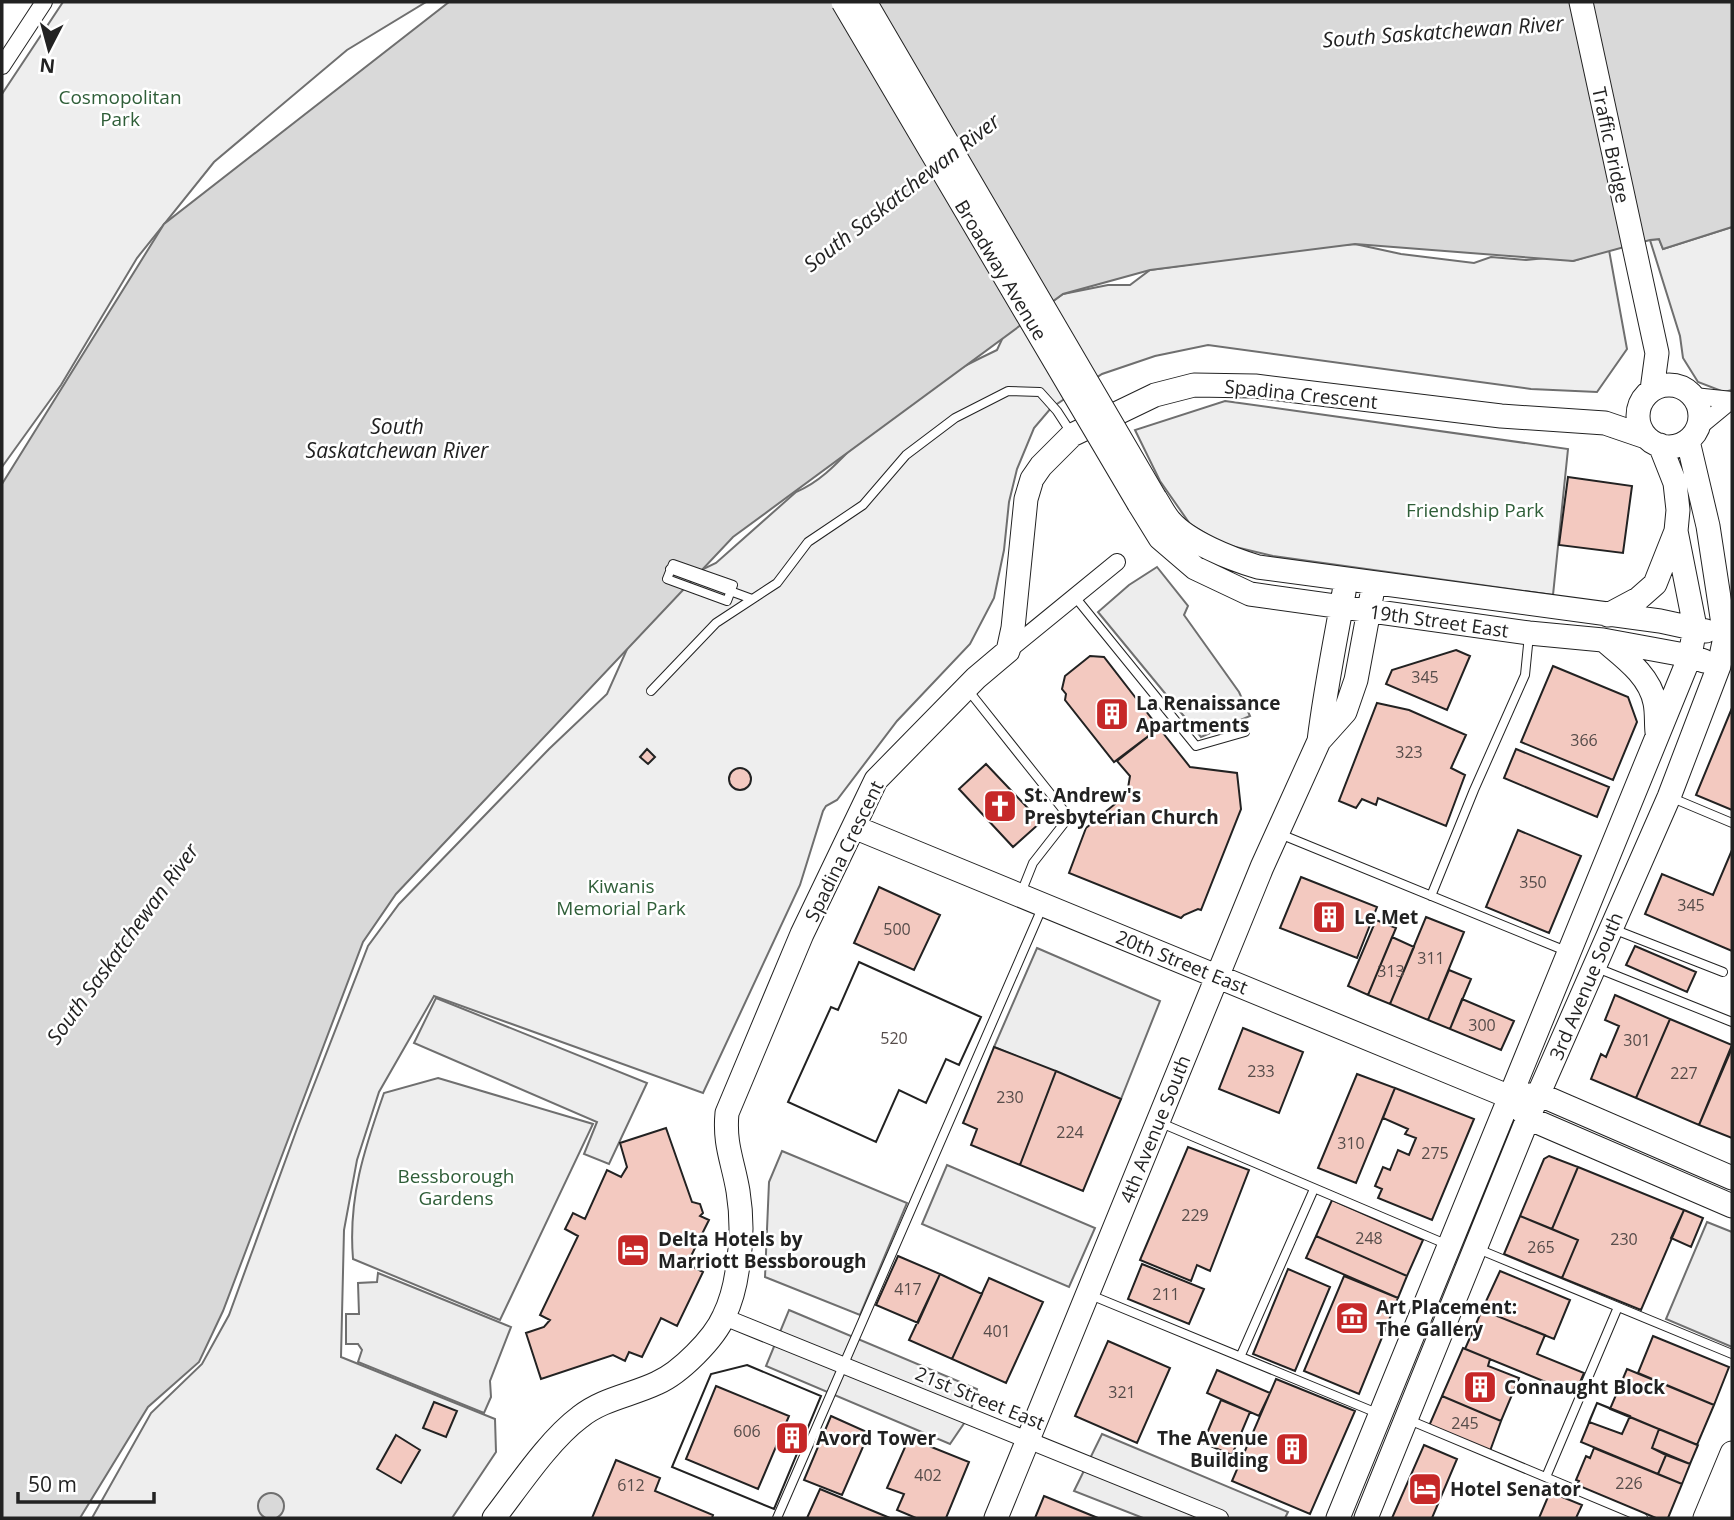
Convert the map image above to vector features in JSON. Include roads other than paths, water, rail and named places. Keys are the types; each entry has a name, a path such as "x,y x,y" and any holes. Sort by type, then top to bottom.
{"main road":[{"name":"Broadway Avenue","path":"843,2 1147,501 1184,531"},
{"name":"Broadway Avenue","path":"865,2 1147,501 1160,538"},
{"name":"Traffic Bridge","path":"1581,2 1657,353"},
{"path":"1657,353 1700,409 1693,435 1674,447 1653,441 1642,431 1638,417 1647,396 1657,353"},
{"path":"1605,423 1663,385 1687,391"},
{"name":"Spadina Crescent","path":"494,1518 551,1447 581,1416 670,1377 704,1345 724,1317 738,1268 742,1237 737,1190 725,1133 727,1113 802,934 876,780 966,688 1008,651 1013,628 1026,499 1032,479 1041,466 1072,435 1155,394 1194,386 1255,386 1501,416 1605,423 1653,441"},
{"name":"3rd Avenue South","path":"1366,1518 1538,1094 1726,669 1729,638 1693,435"},
{"name":"3rd Avenue South","path":"1338,1518 1690,656 1695,627 1676,531 1678,510 1675,483 1653,441"},
{"name":"19th Street East","path":"1184,531 1230,558 1258,567 1695,627 1729,638"},
{"path":"1608,615 1646,593 1655,584 1676,531"},
{"name":"19th Street East","path":"1160,538 1195,568 1250,594 1529,633 1603,640 1690,656 1726,669"},
{"name":"4th Avenue South","path":"1319,741 1323,702 1331,676 1346,579"},
{"name":"4th Avenue South","path":"996,1518 1277,833 1319,741 1345,712 1356,680 1374,583"},
{"path":"1603,640 1633,664 1648,685 1655,702 1657,740"},
{"name":"20th Street East","path":"854,827 1510,1097 1528,1118 1732,1206"},
{"name":"20th Street East","path":"1510,1097 1538,1094 1732,1178"},
{"path":"1704,1518 1732,1452"},
{"path":"1723,1518 1732,1495"}],"street":[{"path":"2,66 44,2"},
{"path":"1687,391 1732,400"},
{"path":"1693,435 1732,400"},
{"name":"Spadina Crescent","path":"1008,651 1117,562"},
{"name":"21st Street East","path":"724,1317 1220,1518"}],"lane":[{"path":"651,691 716,623 777,583 808,542 863,505 906,455 955,418 1008,391 1040,392 1057,411 1072,435"},
{"path":"673,564 733,585 730,592 727,601 667,579 673,564"},
{"path":"730,592 752,599"},
{"path":"1075,597 1196,746 1245,732"},
{"path":"1431,896 1525,675 1529,633"},
{"path":"966,688 1069,817 1033,863 1020,895"},
{"path":"1670,797 1732,823"},
{"path":"1277,833 1568,952"},
{"path":"777,1518 1043,905"},
{"path":"1610,928 1723,972"},
{"path":"1594,967 1732,1022"},
{"path":"1158,1122 1449,1245"},
{"path":"1241,1355 1314,1189"},
{"path":"1476,1248 1732,1354"},
{"path":"1088,1293 1380,1415"},
{"path":"1546,1477 1618,1307"},
{"path":"1406,1419 1643,1518"}],"water":[{"name":"South Saskatchewan River","path":"449,2 1732,2 1732,227 1663,249 1659,239 1650,240 1573,261 1355,244 1150,270 1063,294 733,537 396,894 363,942 223,1311 199,1362 148,1407 80,1518 2,1518 2,484 164,224"},
{"path":"271,1493 280,1497 284,1506 280,1515 271,1519 262,1515 258,1506 262,1497"}],"place":[{"name":"La Renaissance Apartments","path":"1112,714"},
{"name":"St. Andrew's Presbyterian Church","path":"1000,806"},
{"name":"Le Met","path":"1329,917"},
{"name":"Delta Hotels by Marriott Bessborough","path":"633,1250"},
{"name":"Art Placement: The Gallery","path":"1352,1318"},
{"name":"Connaught Block","path":"1480,1387"},
{"name":"Avord Tower","path":"792,1438"},
{"name":"The Avenue Building","path":"1292,1449"},
{"name":"Hotel Senator","path":"1425,1489"}],"park label":[{"name":"Cosmopolitan Park","path":"120,108"},
{"name":"Friendship Park","path":"1475,510"},
{"name":"Kiwanis Memorial Park","path":"621,897"},
{"name":"Bessborough Gardens","path":"456,1187"}]}
